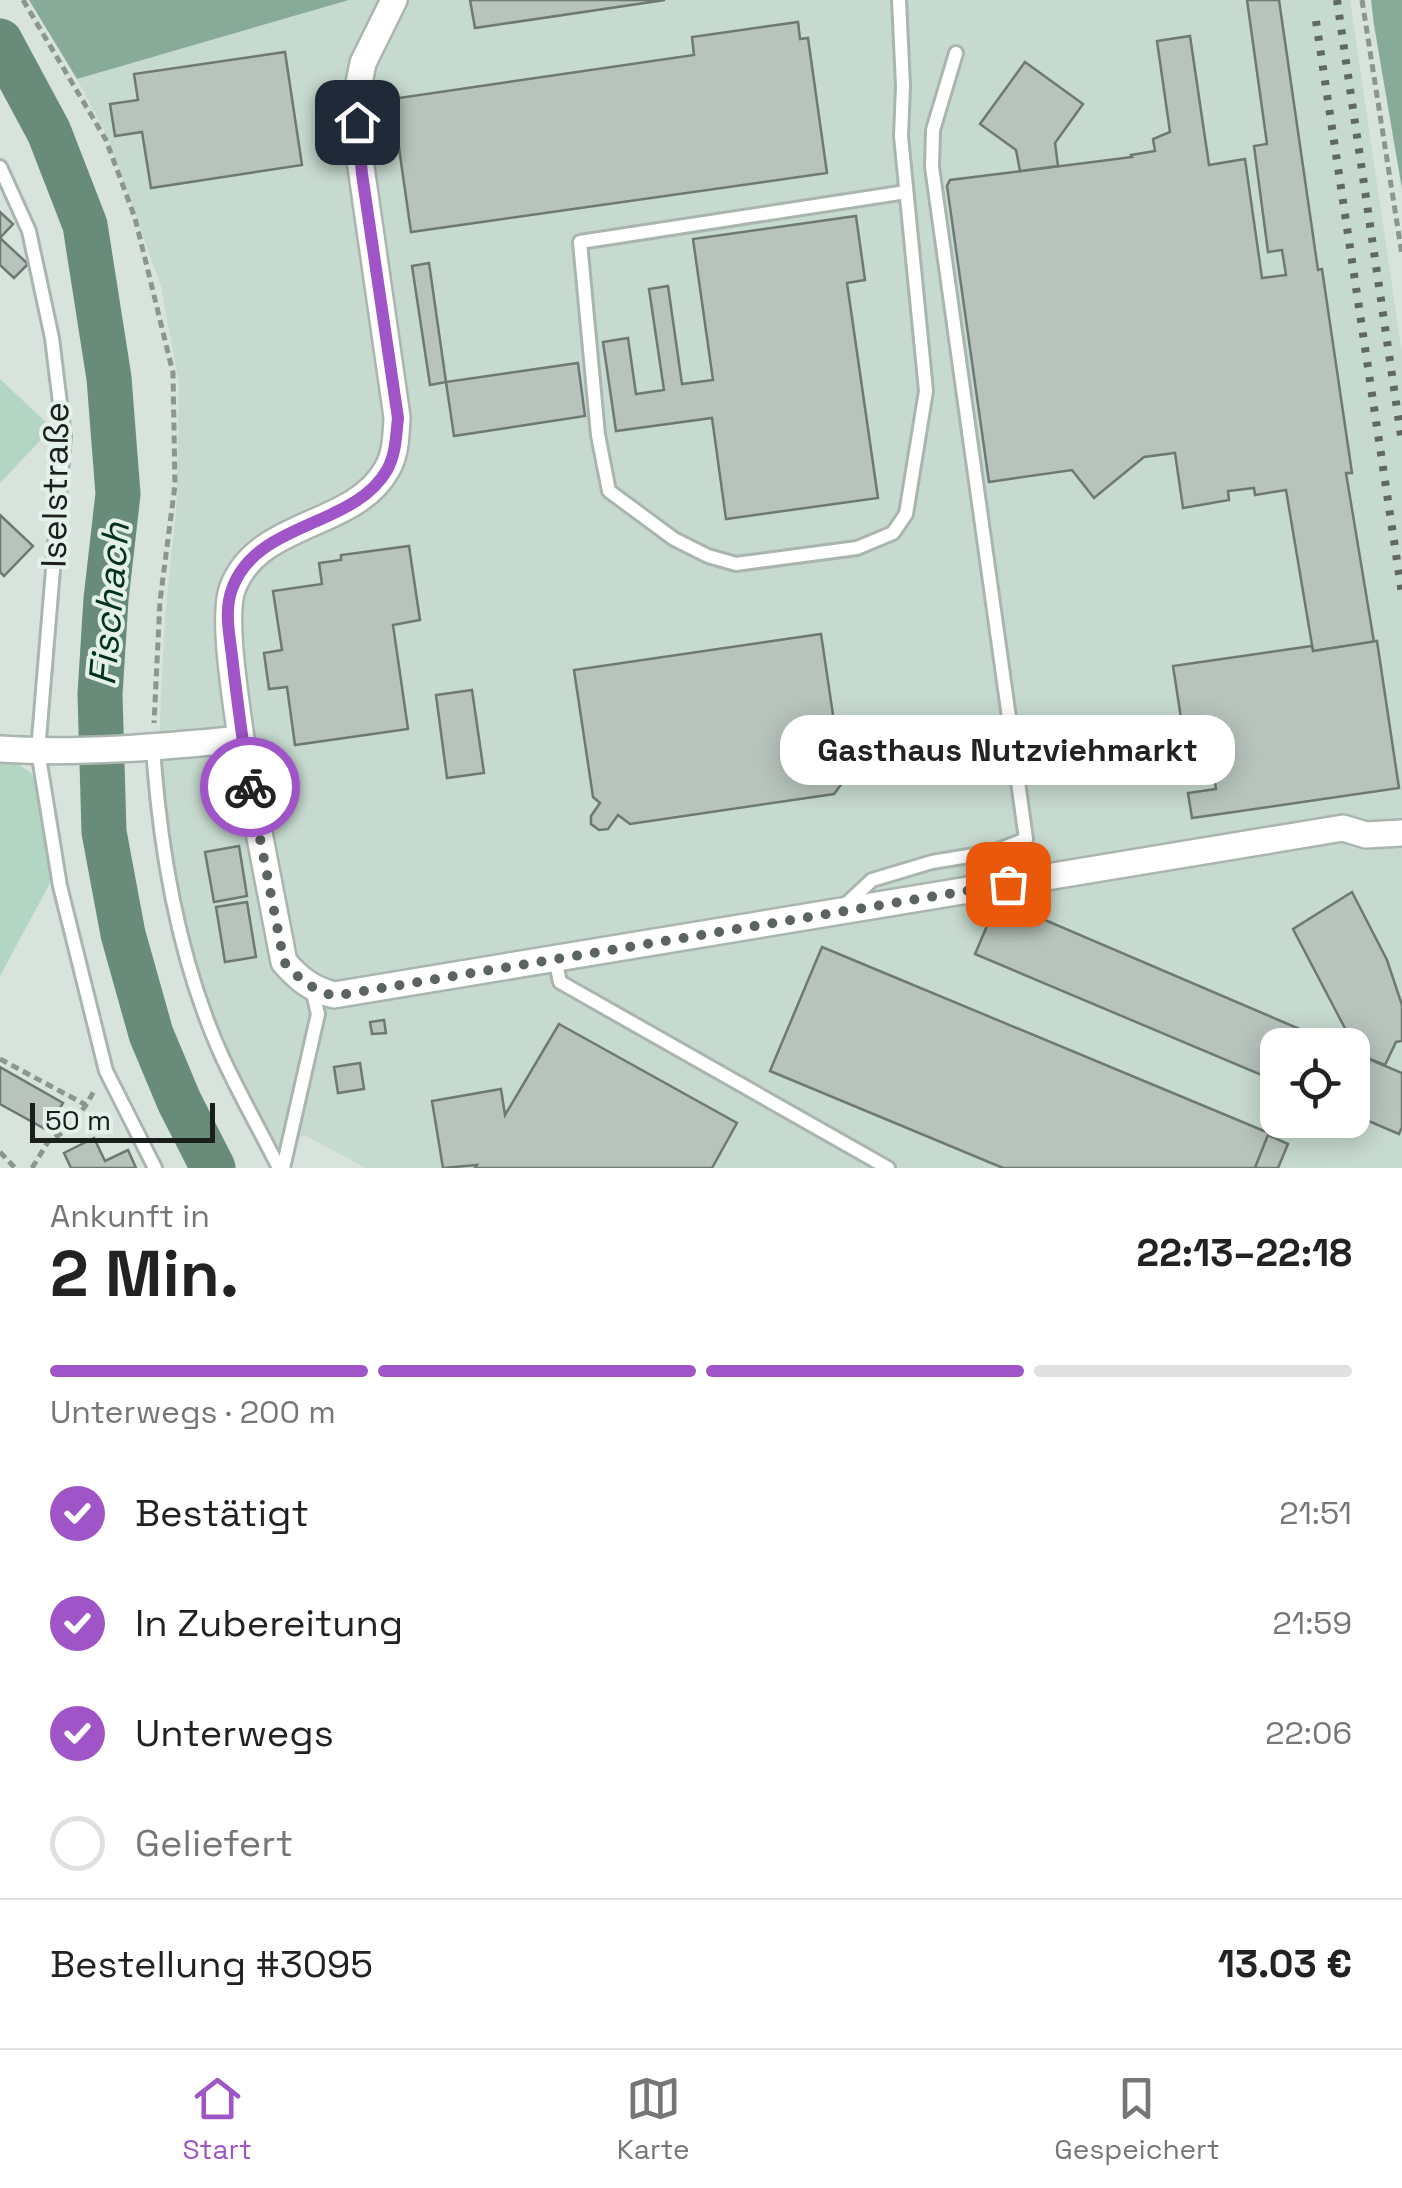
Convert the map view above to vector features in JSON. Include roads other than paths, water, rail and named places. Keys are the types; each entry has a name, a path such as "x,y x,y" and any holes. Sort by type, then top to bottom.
{"street":[{"path":"394,0 363,63 356,98 358,146 398,418 396,444 388,469 375,486 355,502 280,538 244,567 232,589 228,610 241,739 284,962 312,989 334,996 1343,828 1366,835 1402,833"},
{"path":"0,749 38,752 153,748 241,739"}],"lane":[{"path":"899,0 901,136 926,392 906,514 892,532 857,548 736,564 708,556 674,539 608,492 598,435 580,242 906,192"},
{"path":"839,911 872,880 932,862 992,852 1026,839 932,167 934,130 956,53"},
{"name":"Iselstraße","path":"0,167 29,231 52,338 64,436 38,752 60,886 106,1071 154,1168"},
{"path":"153,748 157,807 188,966 220,1052 281,1168"},
{"path":"555,959 560,982 887,1168"},
{"path":"281,1168 318,1014 312,989"}],"waterway":[{"name":"Fischach","path":"0,41 49,132 85,225 109,378 118,494 100,694 104,832 123,934 151,1034 213,1168"}],"railway":[{"path":"1337,0 1402,443"},
{"path":"1316,21 1402,594"}],"place":[{"name":"Gasthaus Nutzviehmarkt","path":"1008,884"}]}
